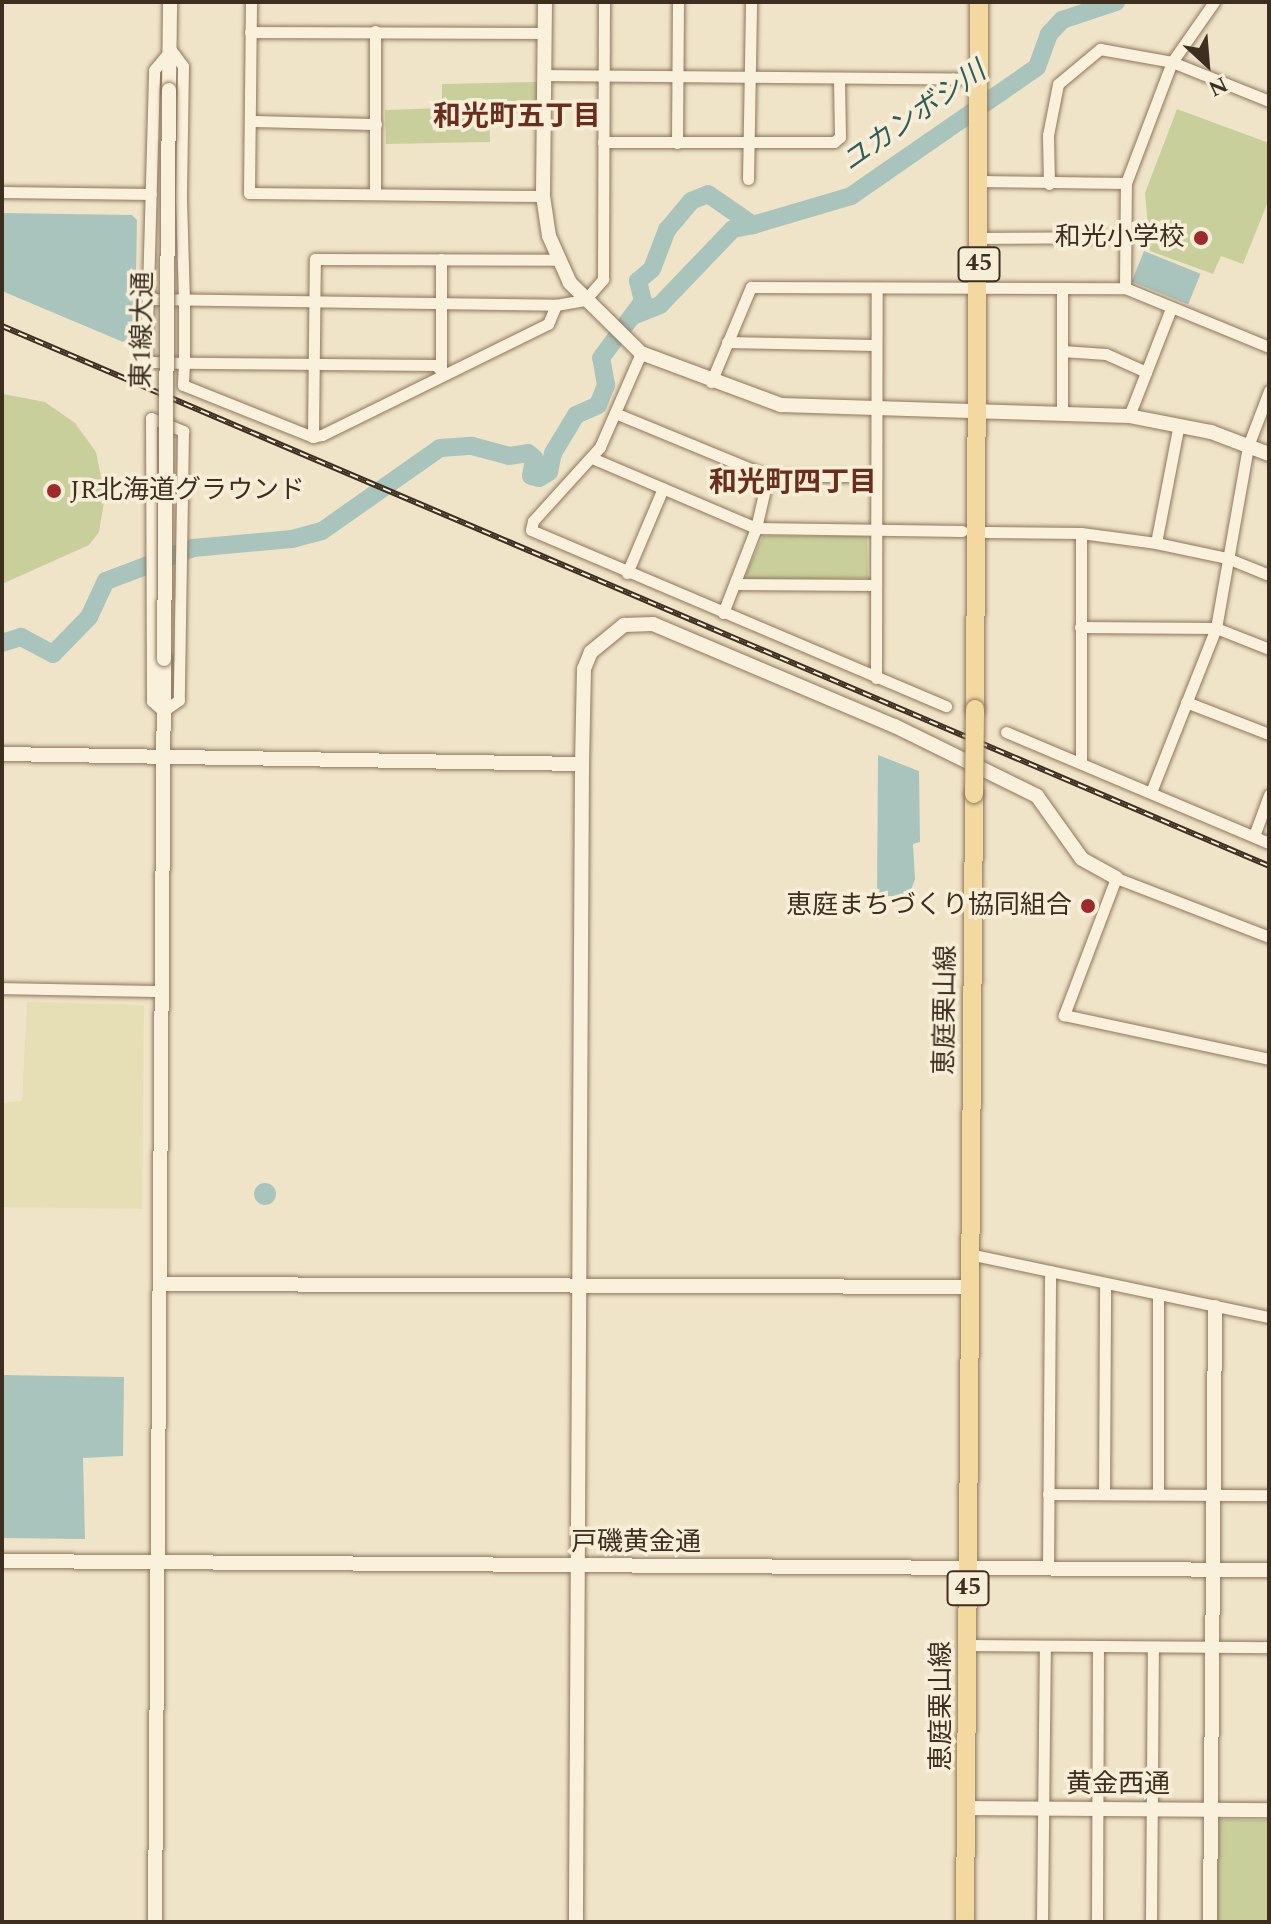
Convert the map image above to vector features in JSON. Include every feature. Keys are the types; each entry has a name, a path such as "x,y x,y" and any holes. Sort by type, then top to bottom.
{"main road":[{"name":"恵庭栗山線","path":"965,1922 979,2"}],"street":[{"name":"東1線大通","path":"155,1922 170,2"},
{"path":"251,2 249,193 543,196"},
{"path":"545,2 543,196 558,260 585,300 641,353 711,382 781,405 876,411 1129,416 1179,424 1269,454"},
{"path":"148,299 184,302 556,305 585,300 603,279 604,2"},
{"path":"677,143 678,2"},
{"path":"748,179 751,2"},
{"path":"1125,288 1126,183 1172,62 1214,2"},
{"path":"375,31 375,194"},
{"path":"250,32 545,33"},
{"path":"1049,184 1048,135 1058,84 1066,72 1100,49 1172,62 1269,101"},
{"path":"443,371 312,364 184,363 146,362 154,70 171,50 183,66 184,363 183,385 313,437 443,371 548,324 556,305"},
{"path":"544,75 979,82"},
{"path":"603,142 834,142 840,137 839,78"},
{"path":"250,121 376,124"},
{"path":"978,181 1126,183"},
{"path":"2,192 151,194"},
{"path":"979,238 1125,237"},
{"path":"313,437 315,259 558,260"},
{"path":"441,259 443,371"},
{"path":"711,382 751,287 1125,288 1269,347"},
{"path":"876,678 874,345 877,288"},
{"path":"1062,289 1062,413"},
{"path":"1129,416 1171,308"},
{"path":"727,342 874,345"},
{"path":"1062,351 1106,354 1146,372"},
{"path":"641,353 592,458 533,521 531,530 946,706"},
{"path":"1151,792 1216,628 1248,446 1269,391"},
{"path":"615,413 768,476 875,476"},
{"path":"151,418 183,431 179,700 163,711 152,701 151,418"},
{"path":"1156,543 1179,424"},
{"path":"592,458 756,528 962,531"},
{"path":"723,613 756,528 768,476"},
{"path":"627,573 663,488"},
{"path":"986,532 1081,533 1156,543 1227,558 1269,575"},
{"path":"1081,533 1081,763"},
{"path":"735,584 875,585"},
{"path":"576,1922 582,764 584,669 591,652 624,625 653,624 895,726 1037,796 1082,859 1116,878 1269,937"},
{"path":"1080,627 1216,628 1269,649"},
{"path":"1186,702 1269,734"},
{"path":"1006,732 1269,843"},
{"path":"2,754 582,764"},
{"path":"1254,836 1269,795"},
{"path":"1116,878 1064,1015 1269,1059"},
{"path":"2,988 161,991"},
{"path":"969,1254 1269,1317"},
{"path":"1048,1569 1050,1271"},
{"path":"1104,1494 1105,1283"},
{"path":"160,1284 580,1289 969,1287"},
{"path":"1158,1296 1158,1494"},
{"path":"1210,1922 1215,1307"},
{"path":"1048,1494 1269,1495"},
{"name":"戸磯黄金通","path":"2,1561 1269,1570"},
{"path":"968,1645 1269,1647"},
{"path":"1042,1922 1045,1646"},
{"path":"1097,1922 1098,1646"},
{"path":"1151,1922 1153,1647"},
{"name":"黄金西通","path":"967,1808 1269,1810"}],"shaded area":[{"path":"27,1002 144,1005 142,1209 2,1207 2,1103 22,1101"}],"green space":[{"path":"537,82 537,113 489,114 490,142 386,144 385,110 442,108 442,84"},
{"path":"1177,109 1269,143 1269,199 1243,264 1221,256 1213,274 1150,251 1145,193"},
{"name":"JR北海道グラウンド","path":"3,394 45,402 75,423 96,452 105,496 99,532 89,545 2,584"},
{"path":"763,536 867,536 868,578 749,580 746,574"},
{"path":"1218,1819 1269,1820 1267,1922 1216,1922"}],"water":[{"path":"2,213 132,215 137,220 135,334 123,342 2,291"},
{"path":"1144,251 1201,274 1188,304 1132,282"},
{"path":"878,755 919,771 920,842 913,844 915,879 909,896 877,896"},
{"path":"265,1183 273,1186 276,1194 273,1202 265,1205 257,1202 254,1194 257,1186"},
{"path":"2,1375 124,1377 123,1456 83,1458 85,1539 2,1538"}],"waterway":[{"name":"ユカンボシ川","path":"2,643 21,637 53,654 89,617 106,581 193,548 292,539 322,531 440,448 472,446 509,456 528,453 534,458 531,476 539,478 549,472 553,453 576,415 598,405 606,385 601,358 643,301 638,281 652,269 667,230 691,201 708,194 753,225 851,196 1037,67 1049,34 1062,20 1116,2"},
{"path":"633,316 660,305 733,229 753,225"}],"railway":[{"path":"2,326 1269,866"}],"place":[{"name":"和光小学校","path":"1201,238"},
{"name":"JR北海道グラウンド","path":"54,491"},
{"name":"恵庭まちづくり協同組合","path":"1088,906"}],"district":[{"name":"和光町五丁目","path":"517,117"},
{"name":"和光町四丁目","path":"793,483"}]}
